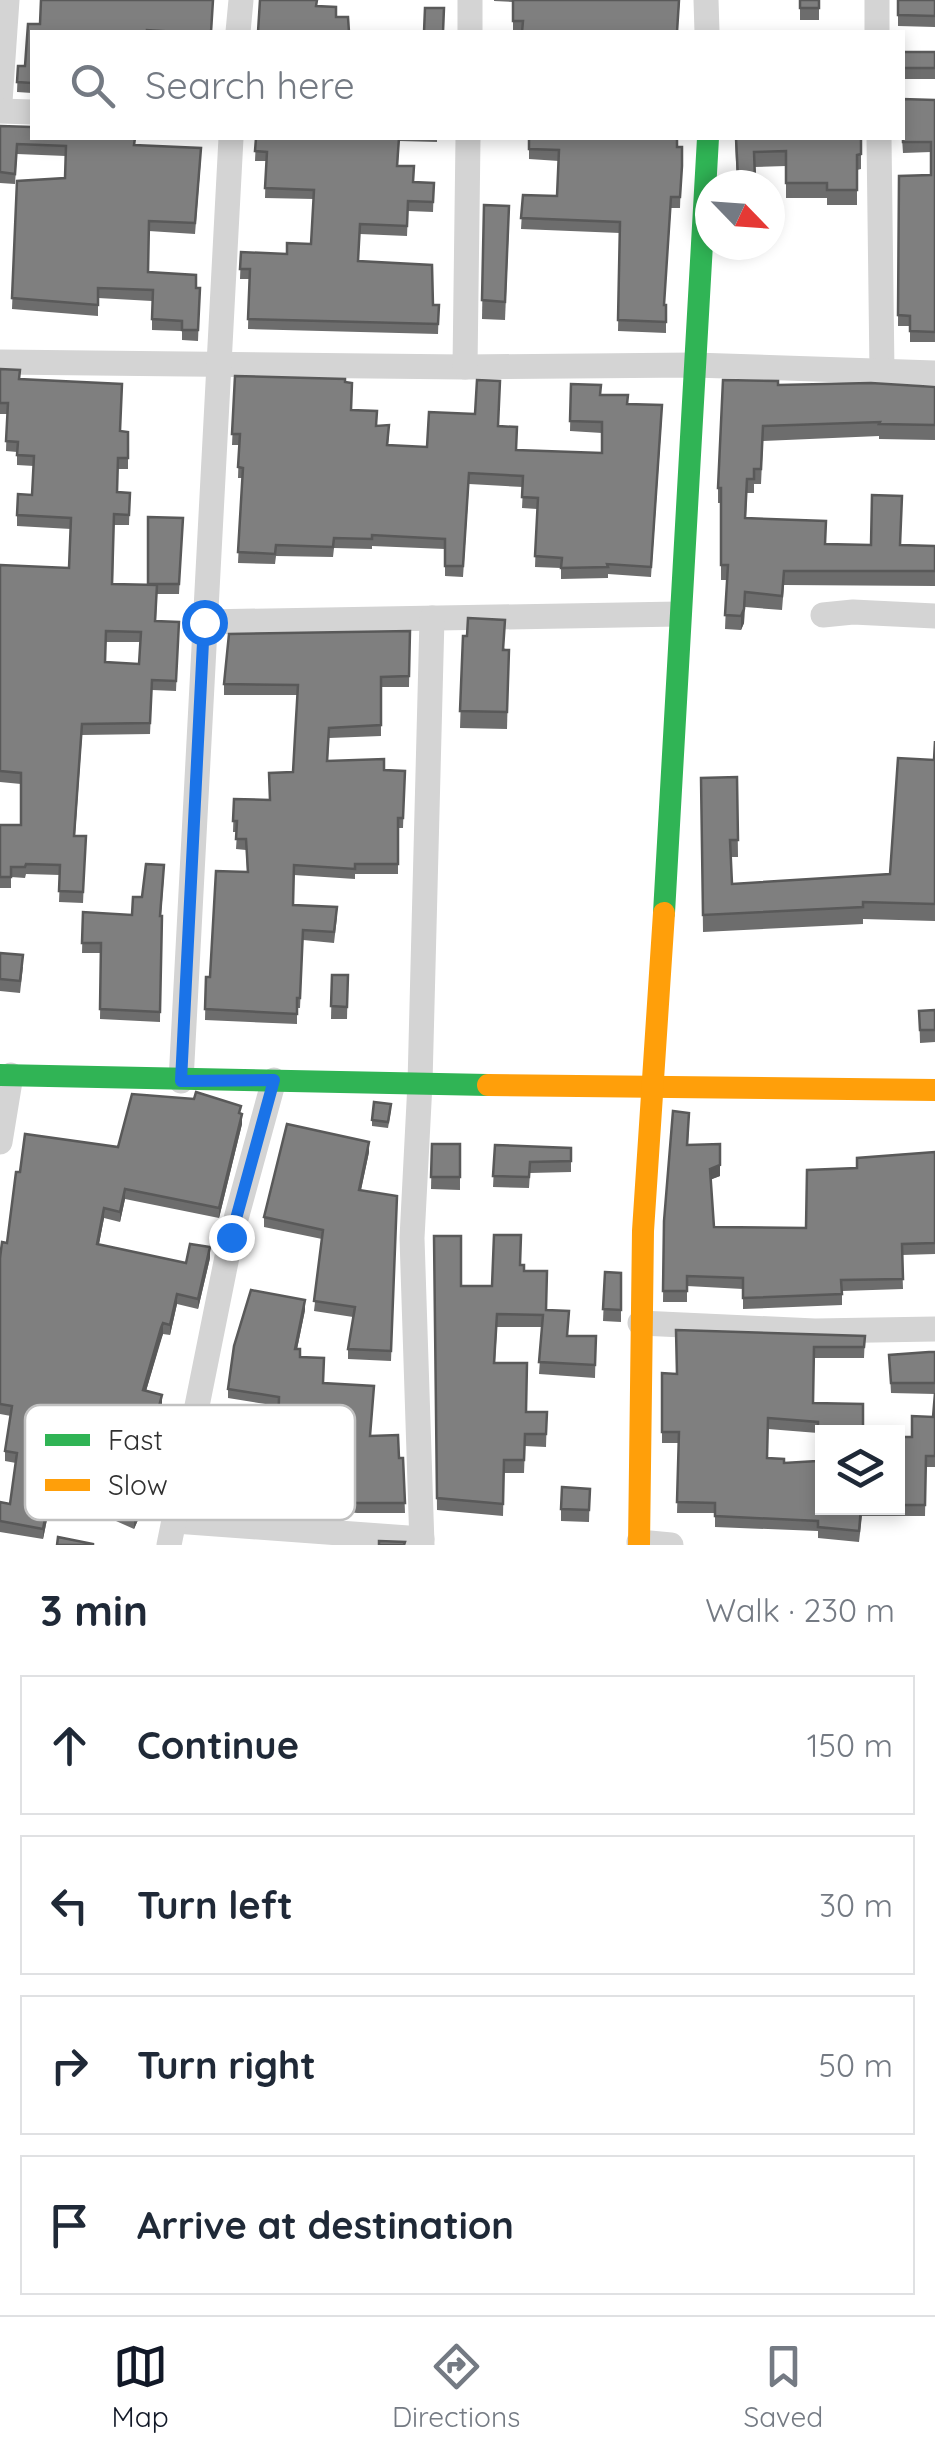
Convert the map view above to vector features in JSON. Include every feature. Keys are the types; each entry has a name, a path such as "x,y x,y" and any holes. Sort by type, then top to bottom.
{"street":[{"path":"0,102 7,0"},
{"path":"238,30 241,0"},
{"path":"470,0 470,30"},
{"path":"706,0 707,30"},
{"path":"877,0 878,30"},
{"path":"0,111 30,112"},
{"path":"181,1081 231,140"},
{"path":"465,367 468,140"},
{"path":"671,1545 639,1543 640,1323 708,140"},
{"path":"879,140 882,372"},
{"path":"0,362 694,365 935,373"},
{"path":"204,622 679,614"},
{"path":"823,614 935,616"},
{"path":"172,1533 422,1542 412,1238 432,618"},
{"path":"0,1142 5,1075 181,1081 935,1090"},
{"path":"198,1405 231,1237 274,1080"},
{"path":"640,1323 815,1332 935,1329"}],"building":[{"path":"41,0 213,0 211,30 30,30 30,83 17,82 18,66 25,66 28,24 40,24"},
{"path":"260,0 317,0 316,6 336,7 336,17 348,17 349,30 258,30"},
{"path":"513,0 679,0 677,30 522,30 523,21 513,21"},
{"path":"800,0 819,0 819,8 800,8"},
{"path":"898,0 935,0 935,16 898,15"},
{"path":"425,8 444,8 443,30 424,30"},
{"path":"905,52 935,52 935,68 905,68"},
{"path":"905,99 935,100 935,332 910,331 910,316 898,315 899,176 931,175 931,142 903,142"},
{"path":"0,126 30,127 30,140 135,140 134,145 201,148 195,223 149,221 148,272 196,275 196,288 200,288 198,330 182,330 182,321 152,319 153,290 98,288 98,305 12,298 17,181 65,178 66,146 17,144 15,174 0,172"},
{"path":"256,140 399,140 397,166 414,166 413,182 434,183 433,202 408,201 407,226 360,224 358,261 432,265 433,305 439,305 438,324 248,319 250,269 240,269 241,252 287,254 287,243 311,244 314,190 265,188 267,152 255,151"},
{"path":"529,140 677,140 677,147 682,147 682,166 680,197 671,197 666,322 618,320 620,222 521,218 523,195 557,196 559,150 529,149"},
{"path":"736,140 861,140 857,190 827,190 827,183 786,183 786,151 754,152 755,170 738,170"},
{"path":"484,205 509,206 505,302 482,300"},
{"path":"0,369 20,370 19,379 122,384 120,431 128,432 128,458 118,458 117,492 130,493 129,515 114,514 112,584 157,585 155,621 179,622 176,681 152,680 150,723 82,724 74,836 86,836 83,892 59,891 60,865 11,867 11,877 0,877 0,825 21,825 21,773 0,771 0,565 69,568 71,518 17,515 18,494 32,495 34,456 17,455 18,442 6,441 8,403 0,403","holes":["106,631 141,632 139,664 105,662"]},
{"path":"235,376 345,379 352,383 351,410 377,411 376,426 389,425 387,445 427,447 429,412 475,414 477,380 500,381 498,426 517,427 516,450 602,453 602,422 570,421 571,384 601,385 600,395 628,395 627,404 662,405 651,567 607,564 608,567 561,568 562,558 535,556 538,498 522,497 523,476 469,473 463,566 445,566 445,539 372,535 372,539 334,538 333,547 276,545 275,554 238,552 243,468 238,467 240,434 232,434"},
{"path":"723,380 778,381 778,385 871,383 935,387 935,425 880,422 763,426 761,469 754,469 754,479 747,479 745,518 826,521 825,544 871,545 872,495 902,496 900,545 935,546 935,571 784,571 782,596 745,592 741,616 725,615 728,565 721,565 718,488"},
{"path":"148,517 183,518 179,584 148,584"},
{"path":"468,618 505,620 503,650 509,650 507,712 460,711 463,636 467,636"},
{"path":"410,631 409,676 381,677 381,725 329,728 327,761 384,759 384,770 405,771 403,818 398,818 398,864 355,864 355,869 294,865 293,905 337,907 334,932 303,930 297,1014 205,1009 216,871 248,872 246,839 236,839 234,799 270,800 269,773 293,772 298,685 224,684 229,634"},
{"path":"935,741 935,904 863,902 863,907 703,915 701,778 737,777 738,840 730,840 732,884 890,874 898,758 934,760"},
{"path":"146,864 164,865 160,1012 100,1009 101,943 82,943 83,912 132,915 133,897 142,897"},
{"path":"0,953 23,955 20,981 0,979"},
{"path":"332,975 348,975 347,1007 331,1006"},
{"path":"935,1010 935,1030 920,1030 919,1011"},
{"path":"196,1092 241,1106 219,1208 125,1189 120,1212 104,1208 97,1244 186,1263 190,1244 210,1247 198,1299 177,1294 170,1325 163,1323 161,1328 143,1390 162,1395 159,1405 25,1405 25,1520 45,1520 43,1529 0,1521 0,1502 10,1504 17,1453 5,1451 12,1406 0,1404 0,1258 2,1242 7,1243 25,1134 118,1147 132,1094 194,1099"},
{"path":"374,1102 391,1104 388,1122 372,1120"},
{"path":"673,1111 689,1113 687,1145 720,1144 720,1165 710,1169 714,1227 806,1228 807,1170 857,1168 857,1158 935,1152 935,1243 902,1244 903,1279 841,1280 842,1294 743,1298 743,1278 687,1276 687,1291 663,1291"},
{"path":"287,1124 369,1142 359,1190 397,1196 391,1351 348,1349 355,1307 314,1301 323,1230 264,1217"},
{"path":"432,1144 460,1144 460,1177 431,1177"},
{"path":"495,1145 571,1148 571,1161 530,1162 529,1177 493,1176"},
{"path":"494,1235 521,1235 520,1265 524,1265 524,1271 547,1271 546,1310 569,1311 567,1336 596,1336 595,1365 539,1362 543,1315 497,1314 494,1363 527,1363 526,1412 547,1412 546,1434 525,1434 524,1460 504,1460 503,1504 437,1498 434,1236 461,1236 461,1286 492,1286"},
{"path":"605,1272 621,1273 621,1310 603,1309"},
{"path":"251,1290 305,1300 295,1349 300,1349 300,1357 324,1358 323,1383 374,1386 370,1436 398,1435 405,1503 355,1503 355,1405 279,1405 279,1397 228,1389 234,1346"},
{"path":"676,1330 865,1336 864,1347 814,1347 813,1403 863,1404 863,1425 818,1425 768,1418 767,1458 784,1459 784,1463 815,1461 815,1515 860,1515 859,1531 818,1527 818,1521 715,1516 715,1503 677,1502 679,1432 662,1432 662,1373 677,1374"},
{"path":"935,1352 935,1383 891,1383 889,1355"},
{"path":"935,1393 935,1456 926,1456 925,1505 905,1505 905,1437 912,1437 912,1416 933,1417"},
{"path":"562,1487 590,1489 589,1510 561,1509"},
{"path":"58,1537 93,1544 93,1545 57,1545"},
{"path":"379,1541 405,1542 379,1545"}],"traffic: fast":[{"path":"664,913 708,140"},
{"path":"0,1075 488,1085"}],"traffic: slow":[{"path":"639,1545 643,1231 664,913"},
{"path":"488,1085 935,1090"}],"route":[{"path":"204,622 181,1081 274,1080 231,1237"}]}
